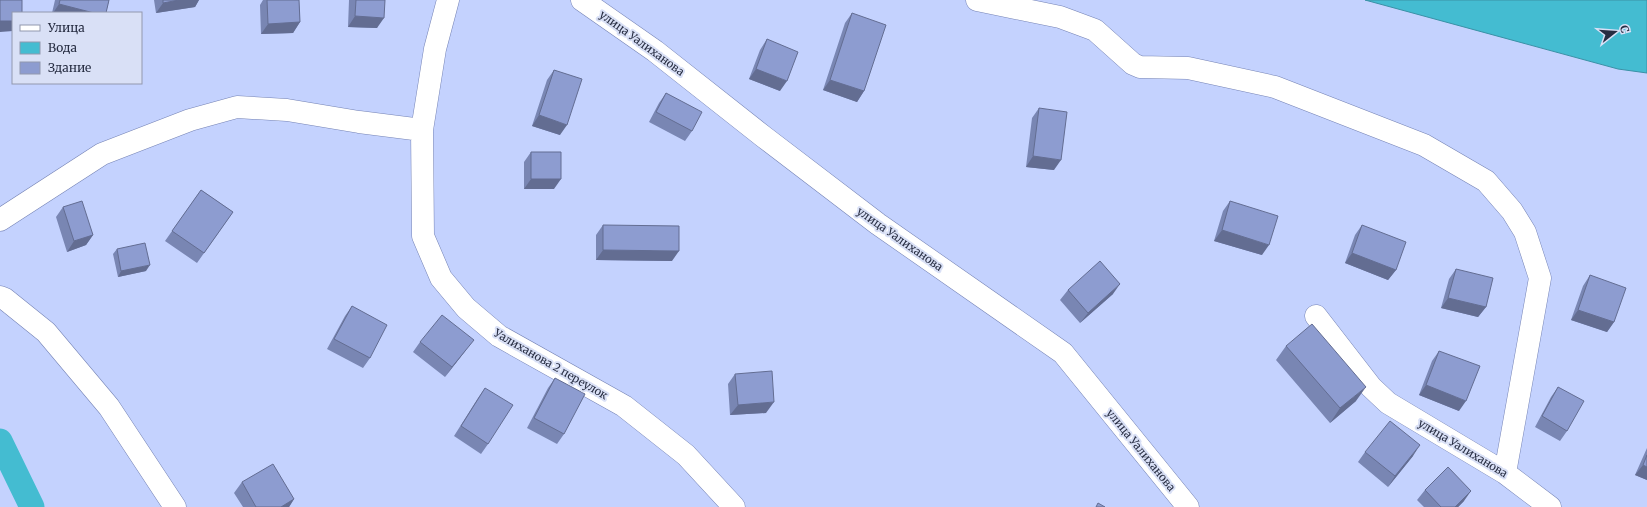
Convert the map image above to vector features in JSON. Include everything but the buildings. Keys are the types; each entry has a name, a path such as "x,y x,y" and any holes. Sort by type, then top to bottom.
{"street":[{"name":"Уалиханова 2 переулок","path":"448,0 435,49 422,130 423,236 441,278 466,308 499,336 624,406 686,455 734,507"},
{"name":"улица Уалиханова","path":"582,0 656,51 764,137 878,224 1063,353 1188,507"},
{"path":"978,0 1060,17 1095,30 1133,64 1140,68 1188,68 1275,87 1424,145 1486,181 1512,210 1525,232 1540,278 1505,473"},
{"path":"0,220 102,154 190,120 237,108 286,110 422,130"},
{"path":"0,297 5,299 46,332 110,407 175,507"},
{"name":"улица Уалиханова","path":"1316,316 1371,388 1388,403 1505,473 1550,507"}],"water":[{"path":"1365,0 1647,0 1647,73 1618,69"}],"waterway":[{"path":"0,441 32,507"}]}
